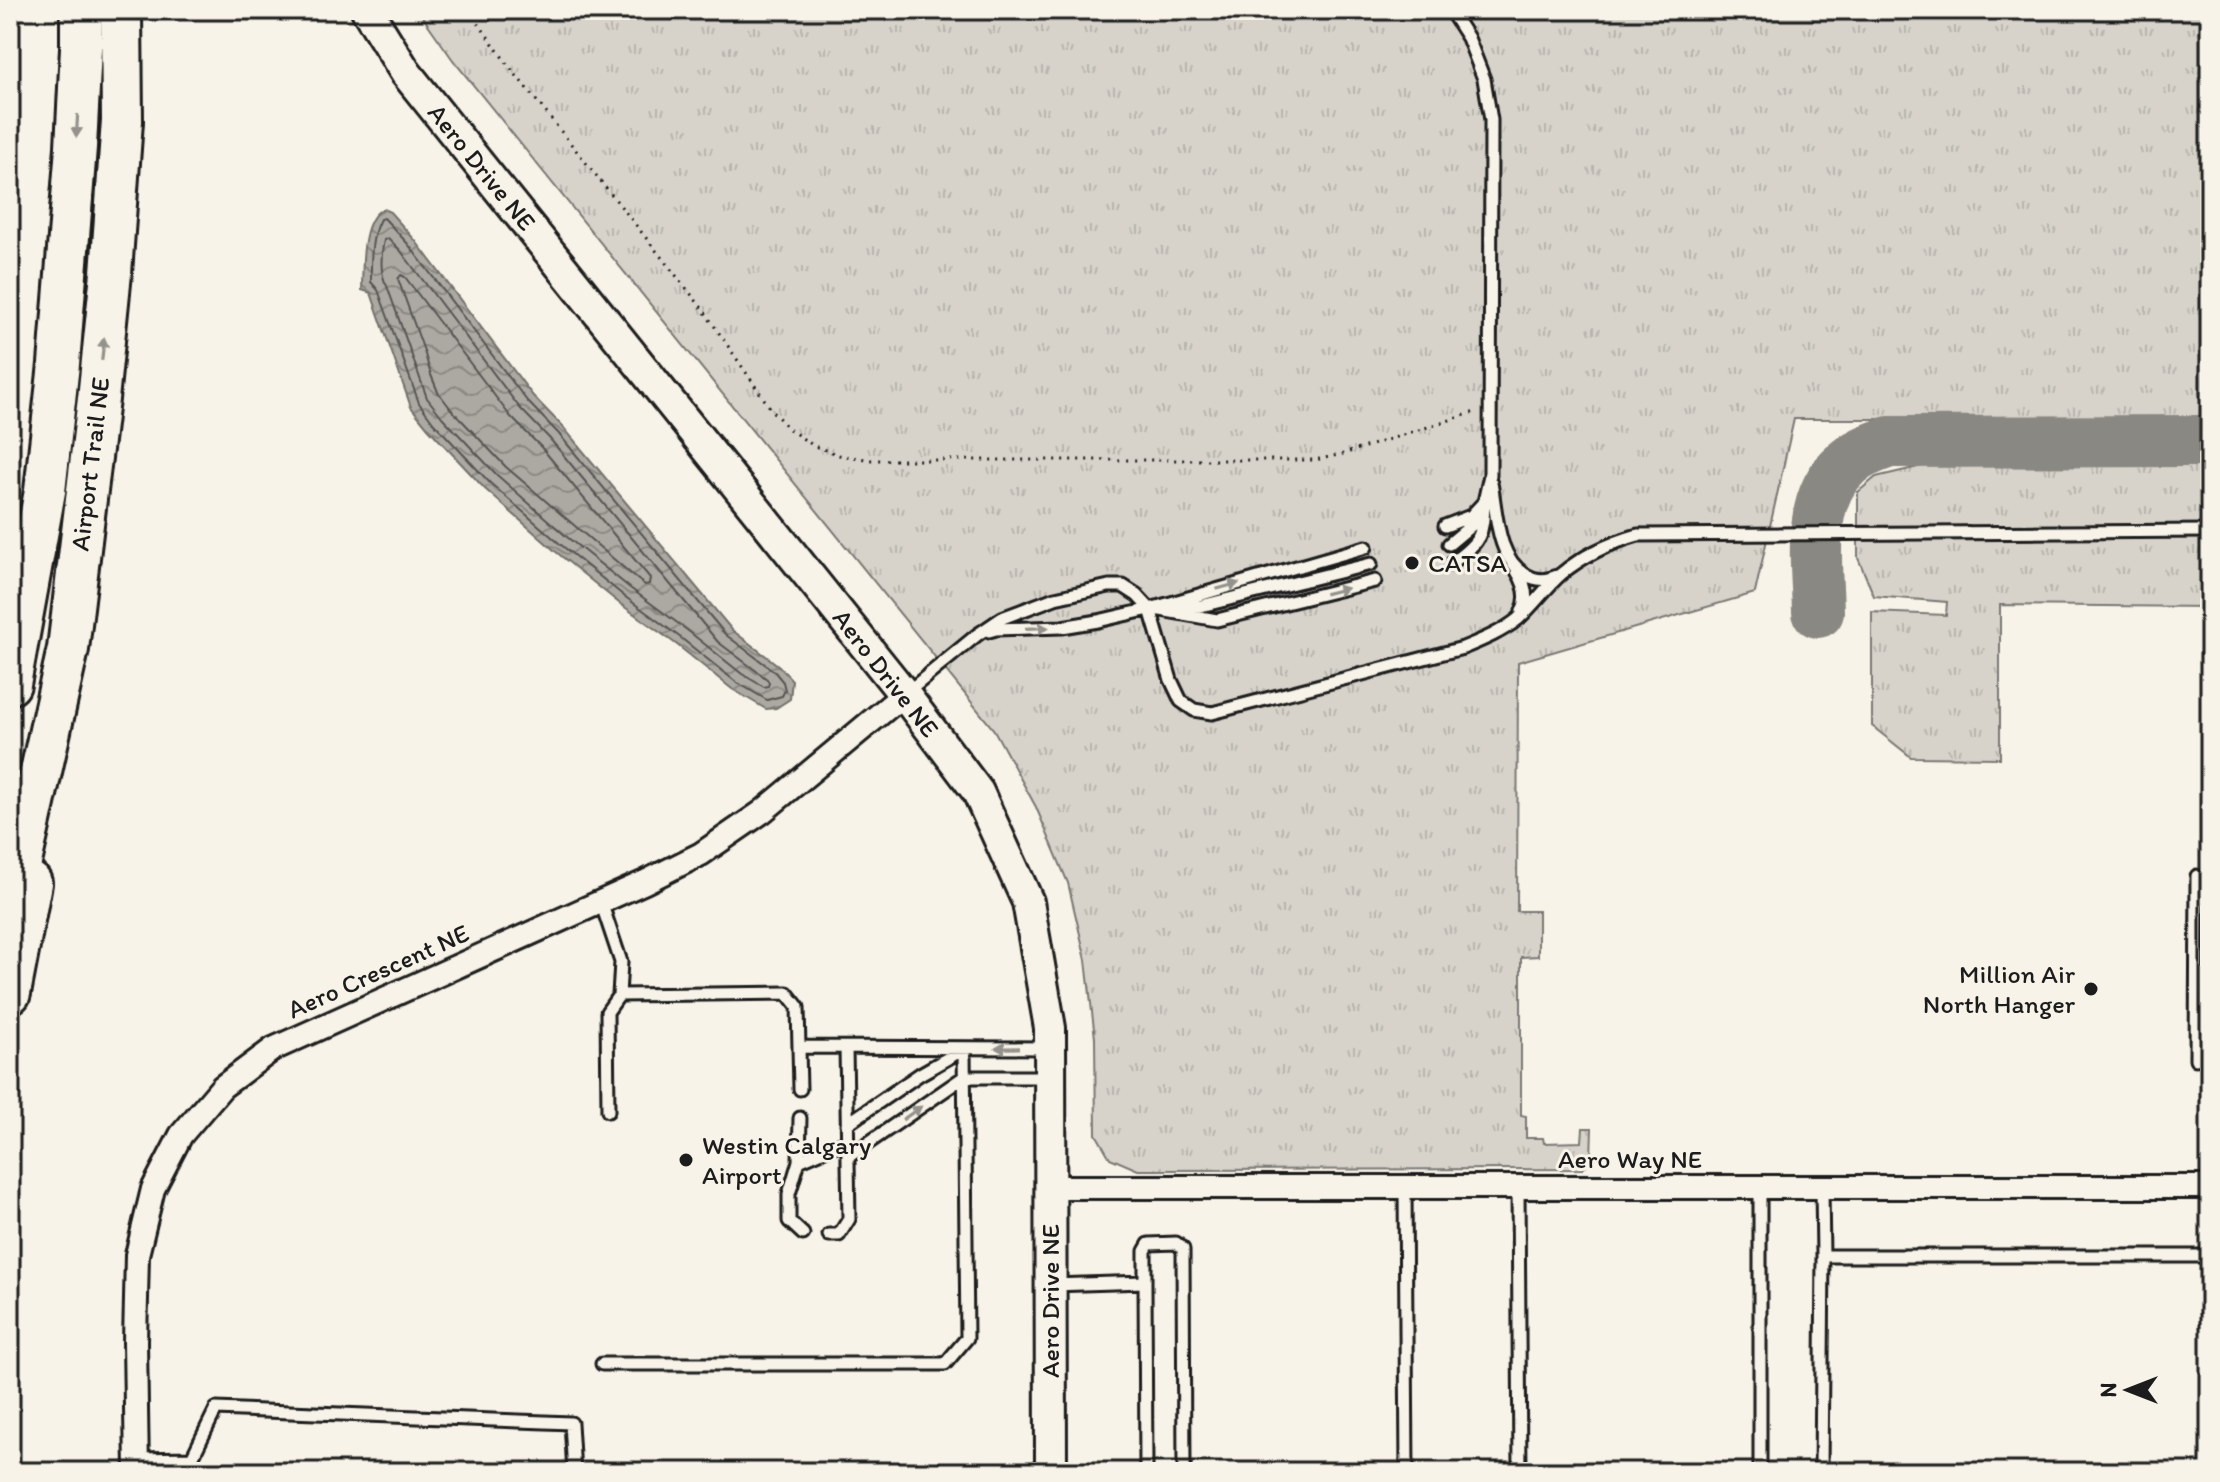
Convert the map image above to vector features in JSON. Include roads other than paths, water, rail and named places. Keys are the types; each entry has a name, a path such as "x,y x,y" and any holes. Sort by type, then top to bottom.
{"highway":[{"name":"Airport Trail NE","path":"10,912 68,649 111,273 122,121 121,10"},
{"path":"122,121 131,10"},
{"name":"Airport Trail NE","path":"10,684 45,491 59,364 76,147 80,23"},
{"path":"10,645 45,491"},
{"path":"10,993 27,911 68,649"}],"street":[{"name":"Aero Drive NE","path":"367,10 406,73 904,694 978,792 1028,902 1050,1028 1051,1472"},
{"name":"Aero Crescent NE","path":"137,1466 137,1255 153,1189 181,1135 222,1087 273,1049 701,854 762,812 904,694"},
{"name":"Aero Way NE","path":"1050,1187 2210,1187"}],"lane":[{"path":"1450,10 1468,38 1479,65 1491,120 1490,475 1504,549 1522,580 1526,595 1526,604 1517,619"},
{"path":"1449,544 1473,524 1490,475"},
{"path":"1445,526 1471,516 1482,504"},
{"path":"1454,561 1473,547 1483,529 1482,504"},
{"path":"1515,567 1530,577 1546,580 1612,543 1638,535 2210,531"},
{"path":"977,635 996,629 1062,627 1150,609 1366,547"},
{"path":"1150,609 1201,606 1371,564"},
{"path":"904,694 1002,618 1041,603 1109,586 1123,586 1150,609 1171,680 1181,701 1194,710 1212,713 1463,648 1491,636 1517,619 1561,574"},
{"path":"1150,609 1217,620 1375,581"},
{"path":"2196,1059 2197,876"},
{"path":"601,902 621,962 619,995 607,1012 608,1111"},
{"path":"619,995 787,993 798,1007 800,1089"},
{"path":"800,1047 964,1049 1050,1062"},
{"path":"829,1235 839,1235 849,1219 846,1048"},
{"path":"602,1364 945,1364 967,1338 964,1049"},
{"path":"847,1124 920,1074 964,1049"},
{"path":"848,1157 964,1077 1050,1062"},
{"path":"800,1118 799,1161 789,1194 789,1221 803,1234"},
{"path":"799,1161 848,1140"},
{"path":"1405,1187 1407,1472"},
{"path":"1518,1187 1520,1472"},
{"path":"1760,1187 1760,1472"},
{"path":"1821,1472 1822,1187"},
{"path":"1146,1472 1145,1251 1149,1244 1176,1243 1183,1249 1184,1472"},
{"path":"1823,1256 2210,1256"},
{"path":"1050,1285 1145,1282"},
{"path":"196,1472 192,1458 216,1409 571,1423 574,1472"},
{"path":"137,1466 192,1458"}],"water":[{"path":"383,209 390,212 414,239 533,396 563,427 732,630 779,666 792,680 790,699 776,708 766,709 732,689 555,551 485,489 428,428 411,407 371,293 362,290 367,233 376,214"}],"place":[{"name":"CATSA","path":"1412,563"},
{"name":"Million Air North Hanger","path":"2091,989"},
{"name":"Westin Calgary Airport","path":"686,1160"}]}
